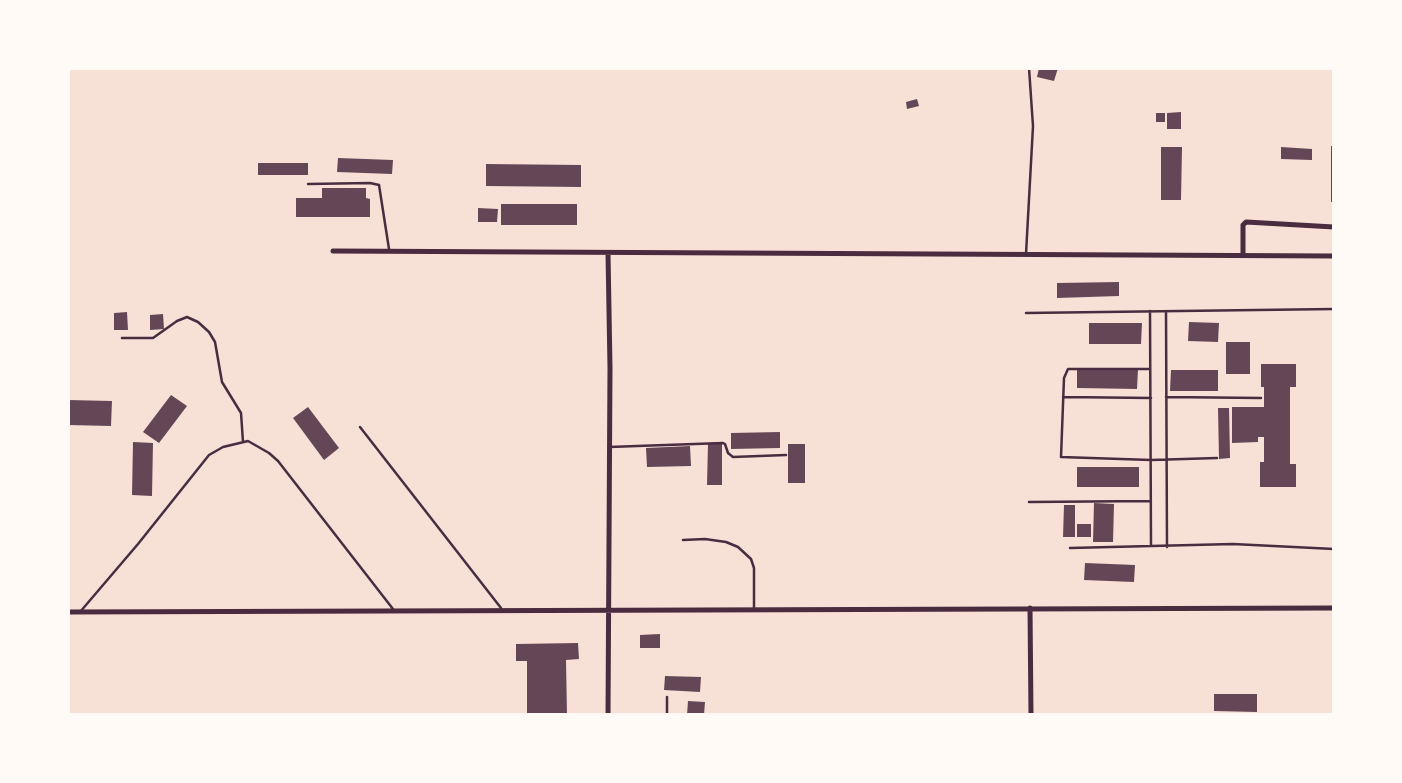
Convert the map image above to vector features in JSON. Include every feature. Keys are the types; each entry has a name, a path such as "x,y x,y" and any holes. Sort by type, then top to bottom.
{"street":[{"path":"1243,256 1246,222 1334,227"},
{"path":"333,251 1334,256"},
{"path":"608,253 608,715"},
{"path":"1030,608 1031,715"},
{"path":"68,612 1334,608"}],"lane":[{"path":"1026,254 1033,125 1028,68"},
{"path":"308,184 379,185 389,251"},
{"path":"1026,313 1334,309"},
{"path":"1150,311 1151,547"},
{"path":"1166,311 1167,547"},
{"path":"122,338 153,338 187,317 198,322 215,342 222,382 241,413 243,442"},
{"path":"1150,369 1068,369 1064,378 1061,457 1151,460 1217,458"},
{"path":"1063,397 1151,398"},
{"path":"1166,397 1261,398"},
{"path":"360,427 503,611"},
{"path":"80,612 209,455 223,447 243,442 256,444 278,461 393,609"},
{"path":"609,447 723,443 733,457 786,455"},
{"path":"1029,502 1151,501"},
{"path":"683,540 726,542 738,547 751,559 754,568 754,610"},
{"path":"1070,548 1233,544 1334,549"},
{"path":"667,697 667,715"}],"building":[{"path":"1039,68 1058,68 1054,81 1037,77"},
{"path":"917,99 919,106 907,109 906,102"},
{"path":"1181,112 1181,129 1167,129 1167,113"},
{"path":"1156,113 1165,113 1165,122 1156,122"},
{"path":"1331,146 1334,146 1334,202 1331,202"},
{"path":"1161,147 1182,147 1181,200 1161,200"},
{"path":"1281,147 1312,149 1312,160 1281,159"},
{"path":"338,158 393,160 392,174 337,172"},
{"path":"258,163 308,163 308,175 258,175"},
{"path":"486,164 581,165 581,187 486,186"},
{"path":"322,188 366,188 366,198 370,199 370,217 296,217 296,198 322,198"},
{"path":"501,204 577,204 577,225 501,225"},
{"path":"478,208 498,209 497,222 478,222"},
{"path":"1119,282 1119,296 1057,298 1057,283"},
{"path":"127,312 128,330 114,330 114,313"},
{"path":"163,314 164,329 150,330 150,315"},
{"path":"1189,322 1219,323 1218,342 1188,341"},
{"path":"1089,323 1142,323 1141,344 1089,344"},
{"path":"1226,342 1250,342 1250,374 1226,374"},
{"path":"1261,364 1296,364 1296,387 1290,387 1290,464 1296,464 1296,487 1260,487 1264,437 1258,437 1258,442 1232,443 1232,407 1264,407"},
{"path":"1077,368 1138,369 1137,389 1077,388"},
{"path":"1171,370 1218,370 1218,391 1170,391"},
{"path":"171,395 187,406 159,443 143,432"},
{"path":"68,400 112,401 111,426 68,425"},
{"path":"308,407 339,448 324,460 293,418"},
{"path":"1218,408 1229,408 1230,458 1219,459"},
{"path":"780,432 780,448 731,449 731,433"},
{"path":"133,442 153,443 152,496 132,495"},
{"path":"708,443 722,443 722,485 707,485"},
{"path":"788,444 805,444 805,483 788,483"},
{"path":"690,446 691,466 647,467 646,448"},
{"path":"1077,467 1139,467 1139,487 1077,487"},
{"path":"1094,503 1114,504 1113,542 1093,542"},
{"path":"1064,505 1075,505 1075,537 1063,537"},
{"path":"1077,524 1091,524 1091,537 1077,537"},
{"path":"1085,563 1135,565 1134,582 1084,580"},
{"path":"660,634 660,648 640,648 640,635"},
{"path":"578,643 579,659 566,660 567,715 527,715 527,661 516,661 516,644"},
{"path":"665,676 701,677 700,692 664,690"},
{"path":"1214,694 1257,694 1257,712 1214,711"},
{"path":"688,701 705,702 704,715 687,715"}]}
